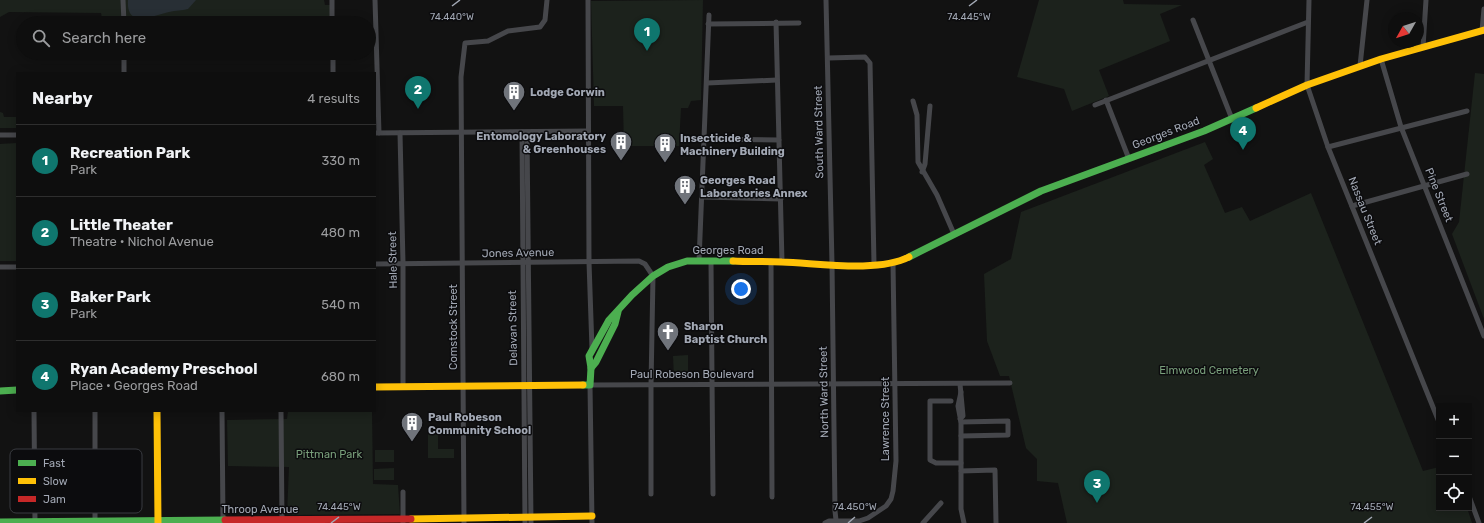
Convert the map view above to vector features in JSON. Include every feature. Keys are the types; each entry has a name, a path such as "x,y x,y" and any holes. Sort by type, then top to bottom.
{"street":[{"path":"123,0 124,16"},
{"path":"332,0 332,16"},
{"path":"374,0 374,16"},
{"name":"Comstock Street","path":"464,521 461,77 465,43 488,41 508,31 540,27 545,20 547,0"},
{"path":"588,0 589,262 592,349 589,356 591,368"},
{"name":"South Ward Street","path":"826,0 832,264"},
{"name":"Nassau Street","path":"1308,0 1307,85 1328,146 1436,415"},
{"path":"1360,66 1367,0"},
{"path":"1424,31 1426,0"},
{"path":"1483,31 1484,9"},
{"path":"699,261 709,15"},
{"path":"1193,20 1232,119"},
{"path":"708,24 776,22 799,23"},
{"path":"776,22 782,262"},
{"path":"1095,105 1308,22"},
{"name":"Georges Road","path":"1424,47 1483,31"},
{"name":"Georges Road","path":"592,349 609,320 618,312 632,294 653,276 668,267 683,262 699,261 771,261 832,264 842,266 893,263 902,260 1000,210 1041,191 1232,119 1307,85 1381,59 1420,48"},
{"path":"828,58 862,57 868,59 871,68 874,264"},
{"name":"Pine Street","path":"1381,59 1401,127 1484,336"},
{"path":"124,60 124,72"},
{"path":"332,60 333,72"},
{"path":"375,60 376,72"},
{"path":"707,83 777,80"},
{"path":"376,89 377,133 524,133 588,131"},
{"path":"1106,100 1129,159"},
{"path":"913,101 917,115 918,162 922,172 937,195 954,234"},
{"path":"922,172 925,164 930,106"},
{"path":"1328,146 1467,111"},
{"name":"Hale Street","path":"400,133 403,263 403,386"},
{"name":"Delavan Street","path":"524,133 529,262 527,386 524,454 528,520"},
{"name":"Delavan Street","path":"524,133 522,262 531,455 528,520"},
{"path":"0,136 16,135"},
{"path":"704,138 779,140"},
{"path":"1352,206 1425,187 1467,174"},
{"path":"702,198 780,199"},
{"path":"771,261 772,497"},
{"name":"Jones Avenue","path":"376,264 639,262 645,264 653,276"},
{"path":"711,262 713,494"},
{"name":"Lawrence Street","path":"825,523 836,520 859,521 868,518 886,506 891,499 896,461 893,263"},
{"name":"North Ward Street","path":"832,264 836,520"},
{"path":"0,267 16,267"},
{"path":"651,494 653,276"},
{"name":"Georges Road","path":"590,385 591,368 596,362 615,324 618,312"},
{"name":"Paul Robeson Boulevard","path":"376,387 834,384 895,385 1010,383"},
{"path":"960,384 961,392 958,406 961,420 961,509 964,523"},
{"path":"590,385 592,519"},
{"path":"0,391 16,390"},
{"path":"951,400 930,401 930,460 936,463 961,463"},
{"path":"34,412 34,449"},
{"path":"95,412 95,449"},
{"path":"157,412 158,522"},
{"path":"222,412 223,521"},
{"path":"281,412 282,521"},
{"path":"961,420 1008,421 1008,435 961,436"},
{"path":"524,454 531,455"},
{"path":"961,470 995,470 996,523"},
{"path":"403,492 403,520"},
{"path":"923,523 940,503"},
{"path":"1472,504 1479,523"},
{"name":"Throop Avenue","path":"0,522 464,521 592,519"}],"green space":[{"path":"0,0 324,0 325,5 330,5 331,16 102,16 101,13 9,12 0,17"},
{"path":"703,0 701,100 691,101 688,108 681,108 679,146 624,146 623,106 594,106 591,1"},
{"path":"1039,0 1123,0 1124,4 1182,5 1160,14 1170,41 1099,70 1109,96 1072,111 1064,89 1017,77"},
{"path":"1475,73 1484,74 1484,319 1452,234 1459,222"},
{"path":"0,112 3,113 4,117 16,117 16,128 0,128"},
{"name":"Elmwood Cemetery","path":"1205,142 1213,159 1204,165 1225,213 1242,207 1250,221 1311,193 1423,471 1436,468 1436,511 1468,511 1472,523 1067,523 1058,483 1037,481 1037,459 1026,448 1009,376 1000,376 987,341 984,274 1011,259 1021,212"},
{"path":"16,143 16,261 0,261 0,144"},
{"path":"688,355 688,378 674,378 673,356"},
{"name":"Pittman Park","path":"288,412 372,412 373,484 398,485 400,514 287,515 289,467 228,466 227,420 287,419"},
{"path":"429,426 434,431 438,431 438,449 454,449 454,458 428,458"},
{"path":"375,450 394,450 394,462 375,462"},
{"path":"394,468 394,480 374,480 374,469"}],"shaded area":[{"path":"128,0 196,0 188,9 153,16 133,16 129,9"}],"traffic: fast":[{"path":"909,257 1041,191 1204,131 1256,108"},
{"path":"591,368 589,356 609,320 632,295 653,276 668,267 687,261 733,261"},
{"path":"583,385 590,385 591,368 596,362 615,324 618,312"},
{"path":"0,391 16,390"},
{"path":"0,522 225,520"}],"traffic: slow":[{"path":"1256,108 1307,85 1381,59 1484,30"},
{"path":"733,261 864,266 881,265 896,262 909,257"},
{"path":"376,387 583,385"},
{"path":"157,412 158,523"},
{"path":"411,519 592,516"}],"traffic: jam":[{"path":"225,520 411,519"}],"place":[{"name":"Recreation Park","path":"647,51"},
{"name":"Little Theater","path":"418,109"},
{"name":"Lodge Corwin","path":"514,112"},
{"name":"Ryan Academy Preschool","path":"1243,150"},
{"name":"Entomology Laboratory & Greenhouses","path":"621,162"},
{"name":"Insecticide & Machinery Building","path":"665,164"},
{"name":"Georges Road Laboratories Annex","path":"685,206"},
{"name":"Sharon Baptist Church","path":"668,352"},
{"name":"Paul Robeson Community School","path":"412,442"},
{"name":"Baker Park","path":"1097,503"}]}
